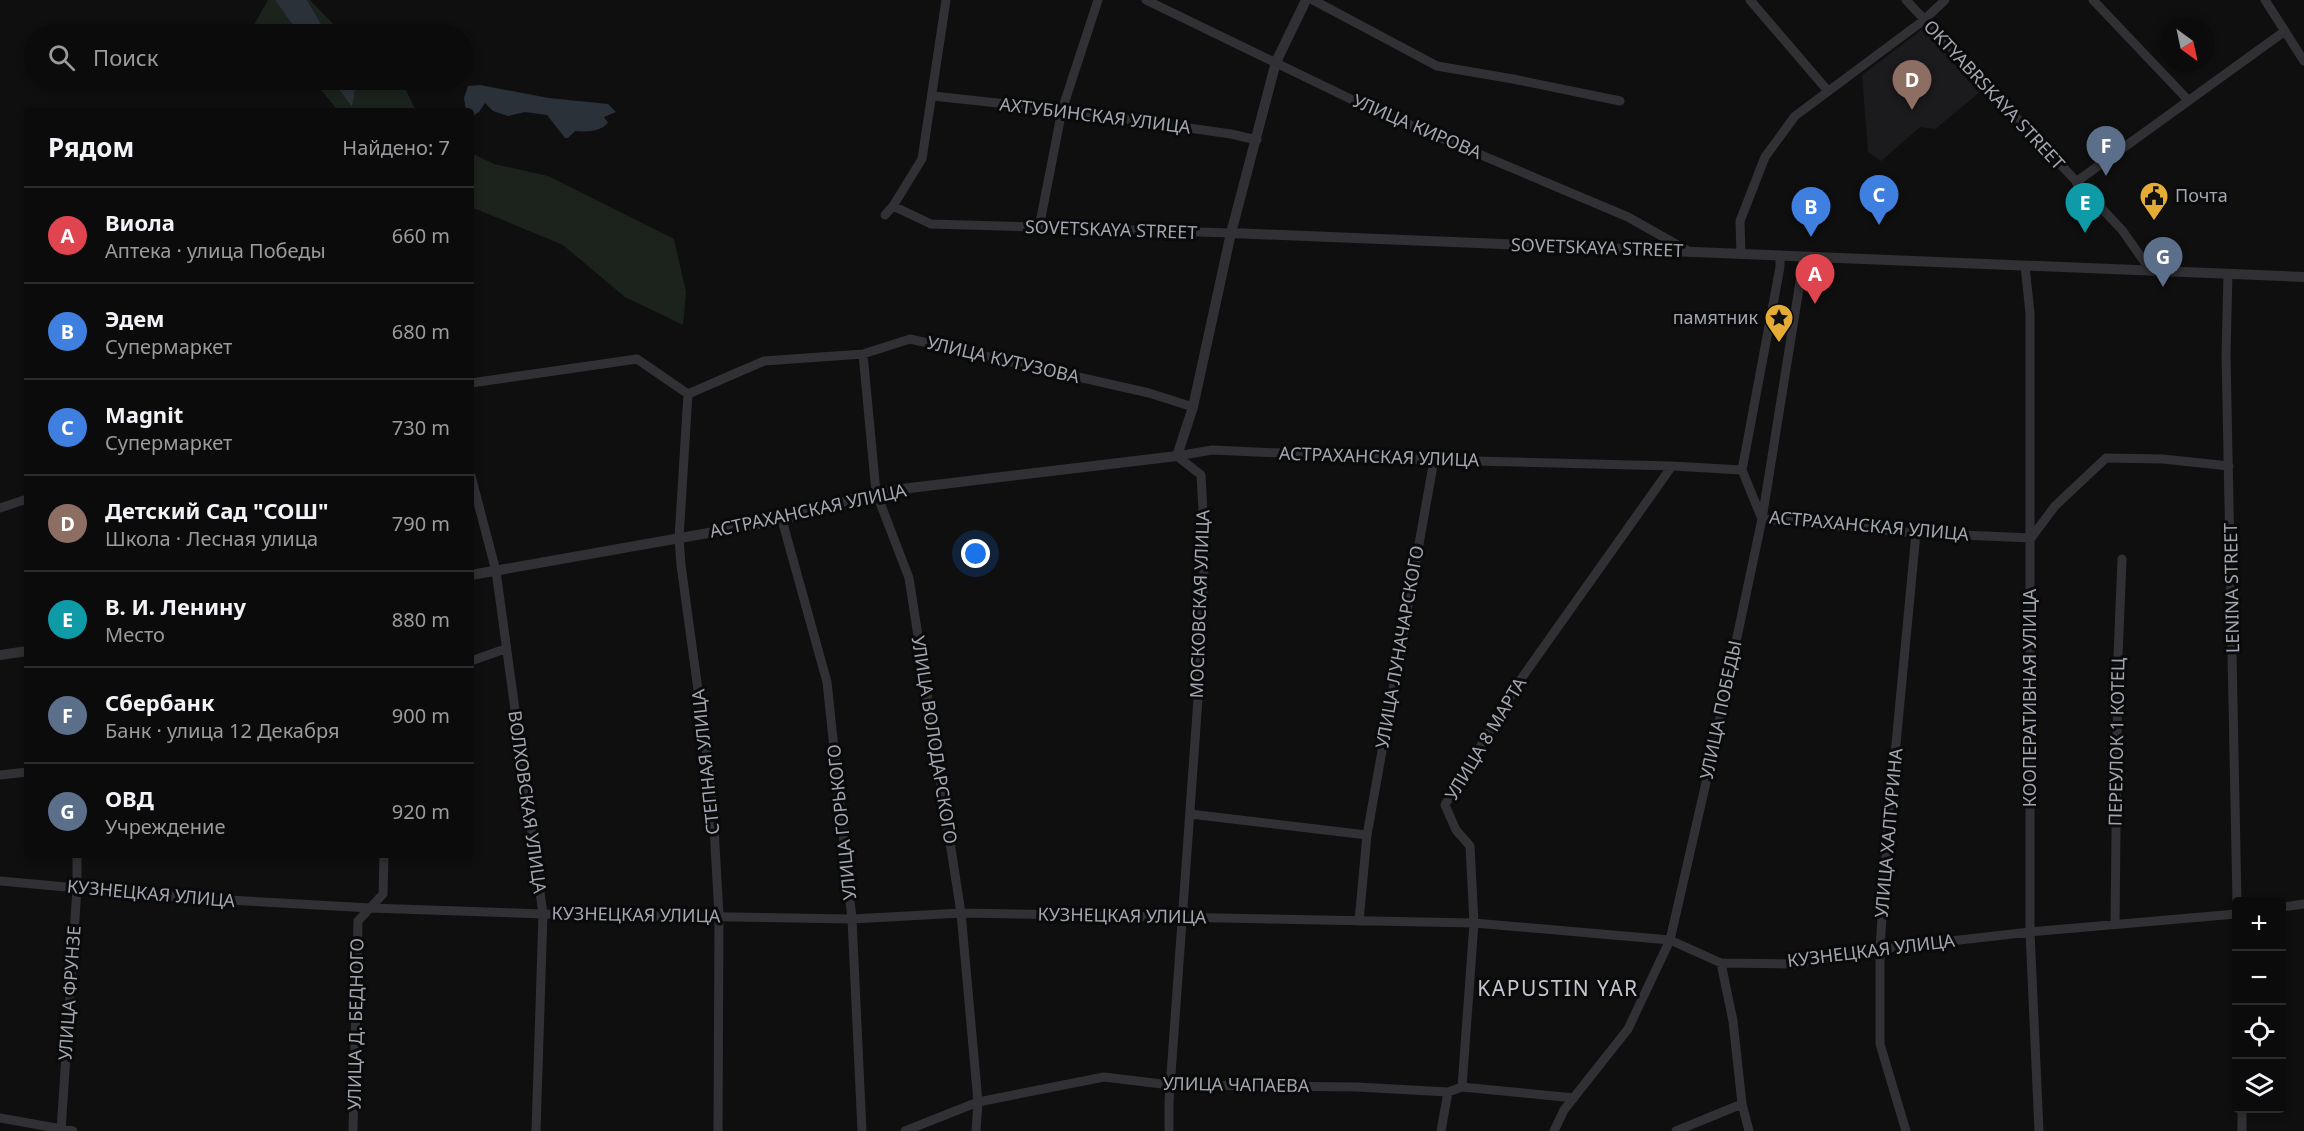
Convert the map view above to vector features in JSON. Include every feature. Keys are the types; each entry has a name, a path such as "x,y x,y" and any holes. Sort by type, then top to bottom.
{"street":[{"path":"885,215 922,159 946,0"},
{"path":"1039,228 1062,111 1098,0"},
{"name":"УЛИЦА КИРОВА","path":"1146,0 1365,106 1628,217 1690,252"},
{"path":"1177,456 1193,407 1231,233 1276,62 1306,0"},
{"path":"1313,0 1437,66 1620,101"},
{"path":"1750,0 1828,91"},
{"name":"OKTYABRSKAYA STREET","path":"1906,0 2122,231 2151,271"},
{"path":"1741,254 1740,220 1765,157 1796,116 1946,0"},
{"path":"2092,0 2188,100"},
{"path":"2265,0 2304,61"},
{"path":"2076,182 2285,31"},
{"name":"АХТУБИНСКАЯ УЛИЦА","path":"933,96 1062,111 1231,134 1257,140"},
{"name":"SOVETSKAYA STREET","path":"893,206 931,224 1231,233 2304,277"},
{"path":"1742,470 1780,267 1780,255"},
{"name":"УЛИЦА ПОБЕДЫ","path":"1554,1131 1564,1110 1629,1029 1670,940 1762,519 1804,256"},
{"name":"КООПЕРАТИВНАЯ УЛИЦА","path":"2025,266 2030,312 2030,932 2039,1131"},
{"name":"LENINA STREET","path":"2228,274 2226,354 2237,897"},
{"name":"УЛИЦА КУТУЗОВА","path":"688,394 764,361 863,354 910,339 1149,393 1193,407"},
{"name":"УЛИЦА ВОЛОДАРСКОГО","path":"863,354 876,492 909,578 961,913 978,1102 976,1131"},
{"path":"474,383 637,359 688,394"},
{"name":"СТЕПНАЯ УЛИЦА","path":"688,394 679,538 712,793 719,915 718,1131"},
{"name":"АСТРАХАНСКАЯ УЛИЦА","path":"474,575 782,520 876,492 1212,450 1742,470 1762,519 1916,533 2031,538"},
{"name":"МОСКОВСКАЯ УЛИЦА","path":"1169,1131 1170,1084 1190,814 1205,548 1201,475 1177,456"},
{"path":"2031,538 2055,506 2106,458 2163,459 2229,466"},
{"name":"УЛИЦА ЛУНАЧАРСКОГО","path":"1359,921 1367,835 1434,460"},
{"name":"УЛИЦА 8 МАРТА","path":"1462,1087 1474,923 1470,846 1456,830 1446,805 1521,679 1672,466"},
{"name":"ВОЛХОВСКАЯ УЛИЦА","path":"474,487 496,571 543,914 536,1131"},
{"path":"0,508 24,500"},
{"name":"УЛИЦА ГОРЬКОГО","path":"782,520 827,682 852,919 862,1131"},
{"name":"УЛИЦА ХАЛТУРИНА","path":"1906,1131 1880,1044 1880,949 1887,839 1916,533"},
{"name":"ПЕРЕУЛОК 1 КОТЕЦ","path":"2115,924 2118,656 2122,559"},
{"path":"474,660 505,649"},
{"path":"0,655 24,651"},
{"path":"0,775 24,772"},
{"path":"1190,814 1367,835"},
{"name":"УЛИЦА ФРУНЗЕ","path":"61,1130 77,858"},
{"name":"УЛИЦА Д. БЕДНОГО","path":"353,1131 358,921 383,894 384,858"},
{"name":"КУЗНЕЦКАЯ УЛИЦА","path":"0,880 177,897 370,908 543,914 719,915 852,919 961,913 1474,923 1670,940 1721,963 1795,964 1880,949 2030,932 2232,914"},
{"path":"2286,906 2304,904"},
{"path":"1721,963 1733,1021 1742,1104 1749,1131"},
{"name":"УЛИЦА ЧАПАЕВА","path":"905,1131 978,1102 1104,1077 1170,1084 1357,1087 1448,1092 1462,1087 1574,1098"},
{"path":"1442,1131 1448,1092"},
{"path":"1676,1131 1742,1104"},
{"path":"2242,1113 2242,1131"},
{"path":"0,1118 73,1131"}],"shaded area":[{"path":"268,0 275,0 292,24 255,24"},
{"path":"275,0 307,0 321,24 292,24"},
{"path":"307,0 310,0 333,24 321,24"},
{"path":"1924,28 1979,93 1935,129 1920,127 1881,161 1868,152 1862,75"},
{"path":"474,86 549,98 608,104 616,112 604,117 608,123 601,128 575,131 565,138 547,115 525,112 508,116 493,111 485,103 474,115 474,108 466,108 464,98 467,90 474,90"},
{"path":"321,90 339,90 352,107 355,90 406,90 415,108 336,108"},
{"path":"339,90 355,90 352,107"},
{"path":"474,154 494,164 548,176 674,239 686,292 683,325 625,297 563,245 474,208"}],"place":[{"name":"Детский Сад \"СОШ\"","path":"1912,110"},
{"name":"Сбербанк","path":"2106,176"},
{"name":"Почта","path":"2154,222"},
{"name":"Magnit","path":"1879,225"},
{"name":"В. И. Ленину","path":"2085,233"},
{"name":"Эдем","path":"1811,237"},
{"name":"ОВД","path":"2163,287"},
{"name":"Виола","path":"1815,304"},
{"name":"памятник","path":"1779,344"}],"district":[{"name":"KAPUSTIN YAR","path":"1558,989"}]}
